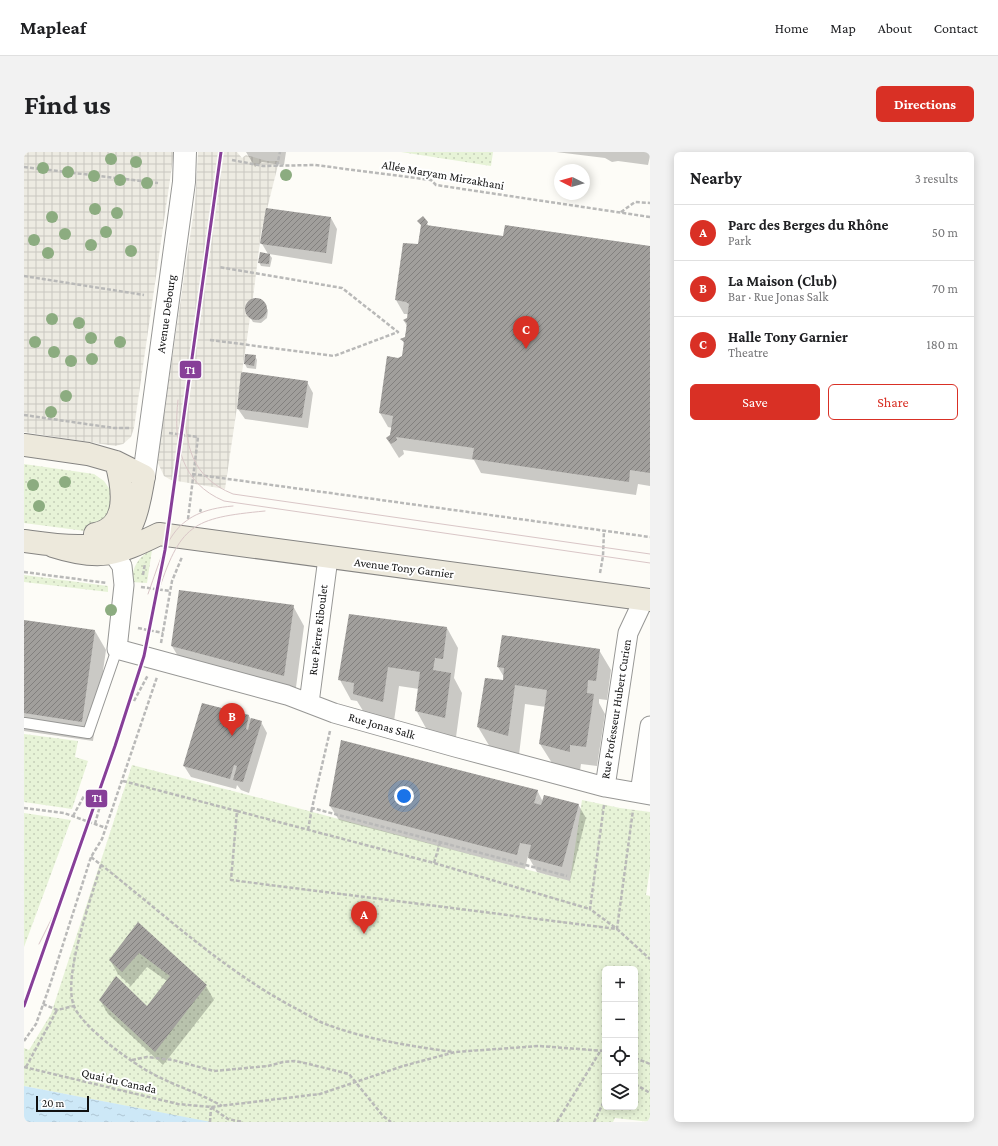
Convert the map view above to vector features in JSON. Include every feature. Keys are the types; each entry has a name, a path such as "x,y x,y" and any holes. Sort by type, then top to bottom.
{"main road":[{"path":"24,445 88,454 116,462 144,476 140,498 132,524 126,532 115,540 96,545 53,546"},
{"path":"53,546 74,538 98,534 111,528 117,520 123,500 123,488 116,462"},
{"path":"24,541 53,546 76,553 113,553 131,548 159,534 140,498"},
{"name":"Avenue Tony Garnier","path":"159,534 328,558 598,593 648,603"}],"street":[{"name":"Avenue Debourg","path":"144,476 184,182 185,152"},
{"path":"113,553 122,566 124,585 117,649"},
{"name":"Rue Pierre Riboulet","path":"309,703 328,558"},
{"name":"Rue Professeur Hubert Curien","path":"605,787 628,633 648,603"},
{"name":"Rue Jonas Salk","path":"117,649 152,667 287,695 334,713 605,787 645,794"},
{"path":"645,794 650,726"}],"lane":[{"path":"25,723 88,733 117,649"}],"path":[{"path":"278,166 280,152"},
{"name":"Allée Maryam Mirzakhani","path":"232,160 263,166 315,165 431,180 436,185 650,217"},
{"path":"24,167 158,183"},
{"path":"621,212 635,202 650,203"},
{"path":"210,340 334,356 398,332 342,288 219,267"},
{"path":"24,276 144,295"},
{"path":"24,415 114,428 127,427"},
{"path":"198,437 192,474 604,530 650,538"},
{"path":"598,593 603,556 604,530"},
{"path":"134,701 152,667 170,590 176,571"},
{"path":"24,572 170,590"},
{"path":"24,1041 36,1024 50,988 91,857 102,839 123,781 158,672 156,664 152,667"},
{"path":"308,830 334,713"},
{"path":"123,781 434,863 590,909 617,929 650,959"},
{"path":"590,909 605,787"},
{"path":"617,929 633,810 645,794"},
{"path":"73,816 84,796"},
{"path":"95,824 100,802"},
{"path":"24,808 73,816 106,828"},
{"path":"312,808 567,876"},
{"path":"237,811 230,880 617,929"},
{"path":"434,863 440,843"},
{"path":"91,857 208,953 261,990 329,1026 363,1036 404,1045 455,1052 539,1046 601,1050 557,1122"},
{"path":"101,865 73,965 71,992 74,1006 85,1024 132,1060 153,1074 222,1106"},
{"path":"43,1004 58,1010 74,1006"},
{"path":"25,1067 58,1010"},
{"name":"Quai du Canada","path":"25,1067 178,1104 211,1107 320,1094 403,1066 455,1052"},
{"path":"132,1060 147,1057 173,1060 214,1071 237,1070 295,1061 349,1074 383,1116 391,1122"},
{"path":"638,1059 650,1064"},
{"path":"638,1086 650,1093"},
{"path":"594,1122 602,1105"},
{"path":"210,1122 211,1107"},
{"path":"211,1107 228,1119 243,1122"}],"green space":[{"path":"401,152 493,152 491,166"},
{"path":"24,464 94,474 104,481 111,491 112,503 110,514 95,529 85,531 24,523"},
{"path":"152,550 147,583 131,582 137,563 143,555"},
{"path":"24,575 108,586 108,592 24,582"},
{"path":"24,734 78,741 75,757 88,761 72,809 24,802"},
{"path":"132,765 570,881 582,800 620,808 650,812 650,868 646,895 650,896 650,1122 615,1118 613,1122 208,1122 24,1086 24,1048 29,1050 51,1014"},
{"path":"24,813 71,820 24,947"}],"shaded area":[{"path":"24,152 174,152 134,428 131,437 123,444 115,446 24,432"},
{"path":"198,152 237,152 242,158 246,155 267,161 279,161 261,233 253,298 246,303 245,312 250,318 225,489 171,480 164,476 157,461 195,203"}],"water":[{"path":"24,1086 211,1122 24,1122"}],"building":[{"path":"266,208 331,217 326,253 261,244"},
{"path":"423,216 428,222 426,225 503,236 505,225 650,246 650,473 630,470 629,482 472,459 474,448 396,437 397,440 391,444 386,438 390,435 393,416 379,413 387,356 398,358 402,356 404,342 400,339 405,337 407,323 403,320 407,318 409,304 395,300 403,243 418,244 421,225 417,221"},
{"path":"260,252 270,254 269,264 258,263"},
{"path":"256,298 264,301 267,309 264,317 256,320 248,317 245,309 248,301"},
{"path":"245,354 256,355 254,366 244,364"},
{"path":"243,372 308,381 302,418 237,409 241,373"},
{"path":"179,590 294,605 284,676 171,646"},
{"path":"349,614 447,627 443,659 435,658 433,670 451,673 445,718 415,711 420,672 388,667 383,702 353,694 354,683 338,680"},
{"path":"24,620 95,630 82,722 24,713"},
{"path":"502,635 600,649 596,681 588,680 587,693 594,694 586,747 570,745 570,752 539,744 547,690 515,685 508,736 477,727 485,678 503,680 504,668 497,667"},
{"path":"202,703 249,715 246,729 248,730 251,718 262,721 243,782 233,780 237,766 234,765 230,779 183,766"},
{"path":"341,740 538,790 534,803 541,805 544,795 579,804 562,867 528,858 531,845 520,843 517,855 329,806"},
{"path":"138,922 207,985 155,1052 99,1000 116,976 147,1006 170,976 139,953 122,972 109,960"}],"tram line":[{"path":"178,400 177,431 183,460 189,472 198,484 209,493 224,501 650,563"},
{"path":"186,403 187,432 193,458 199,469 208,478 219,487 233,494 650,554"},
{"path":"148,594 160,560 174,533 184,523 196,515 212,509 233,506"},
{"path":"157,596 173,553 182,539 192,529 205,522 221,517 265,511"},
{"path":"39,944 63,896"}],"transit line":[{"name":"T1","path":"24,1006 115,746 144,656 165,550 221,152"}],"place":[{"name":"Halle Tony Garnier","path":"526,349"},
{"name":"La Maison (Club)","path":"232,736"},
{"name":"Parc des Berges du Rhône","path":"364,934"}]}
